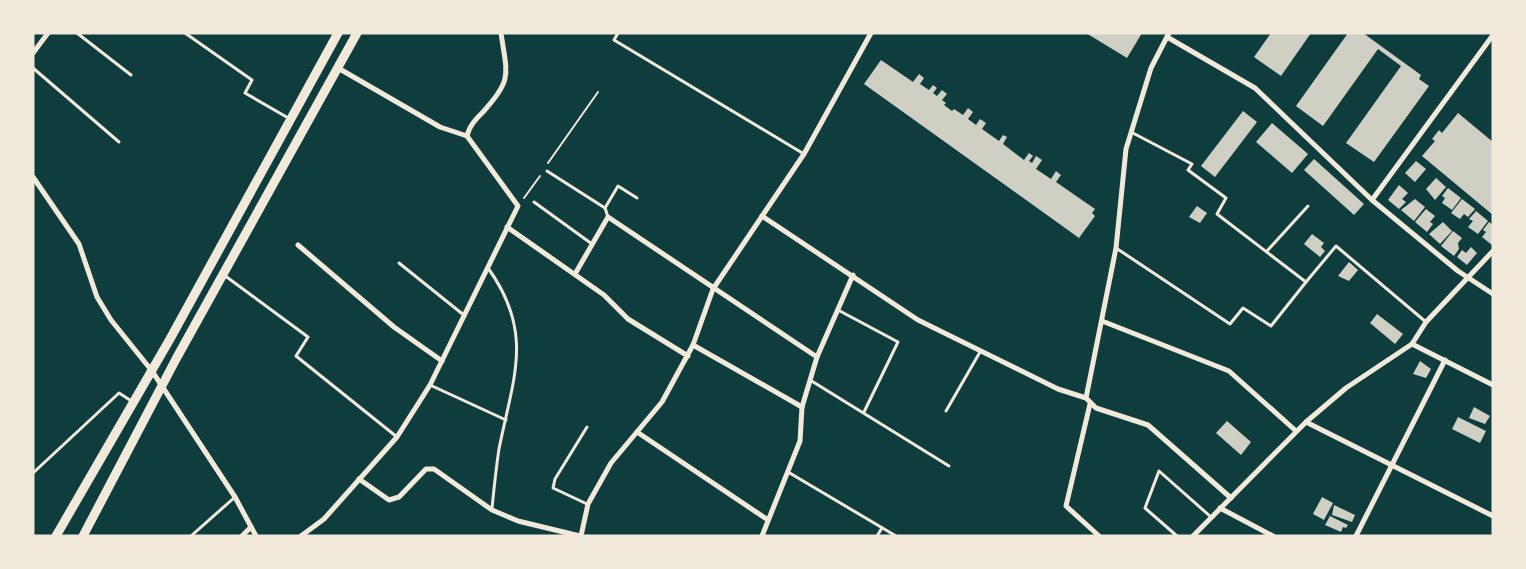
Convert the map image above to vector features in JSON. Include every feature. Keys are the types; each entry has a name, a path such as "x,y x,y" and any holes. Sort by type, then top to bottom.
{"main road":[{"path":"57,535 152,370 338,33"},
{"path":"84,536 162,387 357,33"}],"street":[{"path":"33,53 48,33"},
{"path":"467,136 471,125 502,91 506,73 501,33"},
{"path":"359,479 389,500 399,497 426,469 434,469 492,510 518,521 581,536 588,504 611,463 662,402 693,345 713,289 804,154 871,33"},
{"path":"1086,398 1116,248 1126,149 1151,68 1168,35 1255,88 1372,200 1466,276 1493,294"},
{"path":"1372,200 1493,35"},
{"path":"301,536 324,519 396,437 430,385 518,206 467,136 440,128 338,68"},
{"path":"33,177 80,244 97,297 111,320 152,370 235,497 256,536"},
{"path":"762,216 918,320 1058,389 1086,398 1090,404 1148,425 1231,498"},
{"path":"576,274 608,217 817,357"},
{"path":"507,227 576,274 628,319 688,356"},
{"path":"298,245 394,327 442,361"},
{"path":"1193,536 1306,422 1346,388 1412,344 1426,322 1466,276 1493,251"},
{"path":"762,536 800,441 802,407 817,357 853,275"},
{"path":"1102,321 1229,371 1296,431"},
{"path":"1412,344 1493,385"},
{"path":"693,345 802,407"},
{"path":"1356,536 1445,360"},
{"path":"1090,404 1066,506 1100,536"},
{"path":"1306,422 1391,467 1493,516"},
{"path":"637,432 768,520"},
{"path":"1220,508 1273,536"},
{"path":"242,536 251,528"}],"lane":[{"path":"77,33 131,75"},
{"path":"185,33 252,80 245,93 291,119"},
{"path":"618,33 614,40 804,154"},
{"path":"33,68 119,142"},
{"path":"1131,132 1192,164 1188,170 1226,198 1217,214 1306,282"},
{"path":"546,169 605,208 608,217"},
{"path":"605,208 618,186 637,198"},
{"path":"534,202 592,244"},
{"path":"1267,251 1308,206"},
{"path":"1116,248 1230,324 1243,308 1271,326 1336,246 1426,322"},
{"path":"399,263 465,316"},
{"path":"488,268 503,289 516,325 517,370 499,450 492,510"},
{"path":"224,275 308,337 296,356 396,437"},
{"path":"838,310 898,342 864,412"},
{"path":"946,411 981,350"},
{"path":"810,380 949,466"},
{"path":"430,385 506,420"},
{"path":"33,472 119,393 134,402"},
{"path":"587,427 555,479 553,488 588,504"},
{"path":"1177,536 1145,508 1159,471 1211,517"},
{"path":"788,472 896,536"},
{"path":"191,536 235,497"},
{"path":"877,536 882,528"}],"path":[{"path":"546,169 598,92"},
{"path":"518,206 542,173"}],"building":[{"path":"1086,33 1142,33 1127,58"},
{"path":"1271,33 1311,33 1281,76 1254,57"},
{"path":"1348,33 1363,33 1421,75 1419,79 1429,86 1374,162 1346,143 1401,66 1378,49 1323,126 1296,106"},
{"path":"881,60 913,82 919,74 924,78 920,84 929,90 933,85 937,88 933,93 937,96 942,90 947,94 942,100 946,103 944,105 952,111 954,109 963,115 968,108 973,112 968,119 976,125 980,119 986,123 982,129 999,141 1003,135 1007,137 1003,144 1024,160 1029,153 1033,156 1029,161 1032,163 1036,156 1042,160 1036,169 1051,179 1056,171 1061,175 1056,182 1095,209 1092,213 1095,216 1079,238 864,84"},
{"path":"1243,111 1257,122 1215,177 1201,166"},
{"path":"1458,113 1493,142 1493,215 1422,156 1435,141 1432,139 1439,130 1442,133"},
{"path":"1272,123 1308,154 1292,173 1256,142"},
{"path":"1314,159 1364,204 1354,215 1304,170"},
{"path":"1416,161 1426,169 1415,182 1405,173"},
{"path":"1436,178 1446,187 1435,200 1426,189"},
{"path":"1399,185 1408,193 1402,199 1406,202 1399,209 1388,200"},
{"path":"1448,188 1461,198 1452,210 1442,203 1445,198 1442,196"},
{"path":"1415,199 1425,207 1414,221 1401,210"},
{"path":"1462,199 1475,209 1468,217 1464,214 1460,219 1451,213"},
{"path":"1197,206 1207,213 1200,223 1189,217"},
{"path":"1426,209 1435,216 1427,232 1415,222"},
{"path":"1476,211 1488,221 1478,234 1468,227 1473,221 1469,219"},
{"path":"1443,222 1452,231 1440,244 1429,234"},
{"path":"1489,222 1493,225 1492,245 1482,237 1486,232 1483,230"},
{"path":"1453,231 1462,238 1454,256 1441,246"},
{"path":"1312,234 1324,243 1321,247 1325,251 1320,257 1304,244"},
{"path":"1471,247 1477,253 1467,265 1457,257 1462,250 1466,253"},
{"path":"1349,262 1358,270 1349,281 1338,276"},
{"path":"1377,314 1403,334 1395,344 1370,323"},
{"path":"1420,361 1431,369 1426,378 1413,374"},
{"path":"1474,407 1490,416 1485,424 1469,418"},
{"path":"1458,417 1486,431 1480,443 1452,429"},
{"path":"1227,421 1251,442 1241,455 1216,433"},
{"path":"1322,497 1333,503 1324,520 1313,514"},
{"path":"1334,505 1355,515 1352,522 1332,515"},
{"path":"1330,516 1348,525 1346,528 1343,527 1341,532 1325,525"}]}
